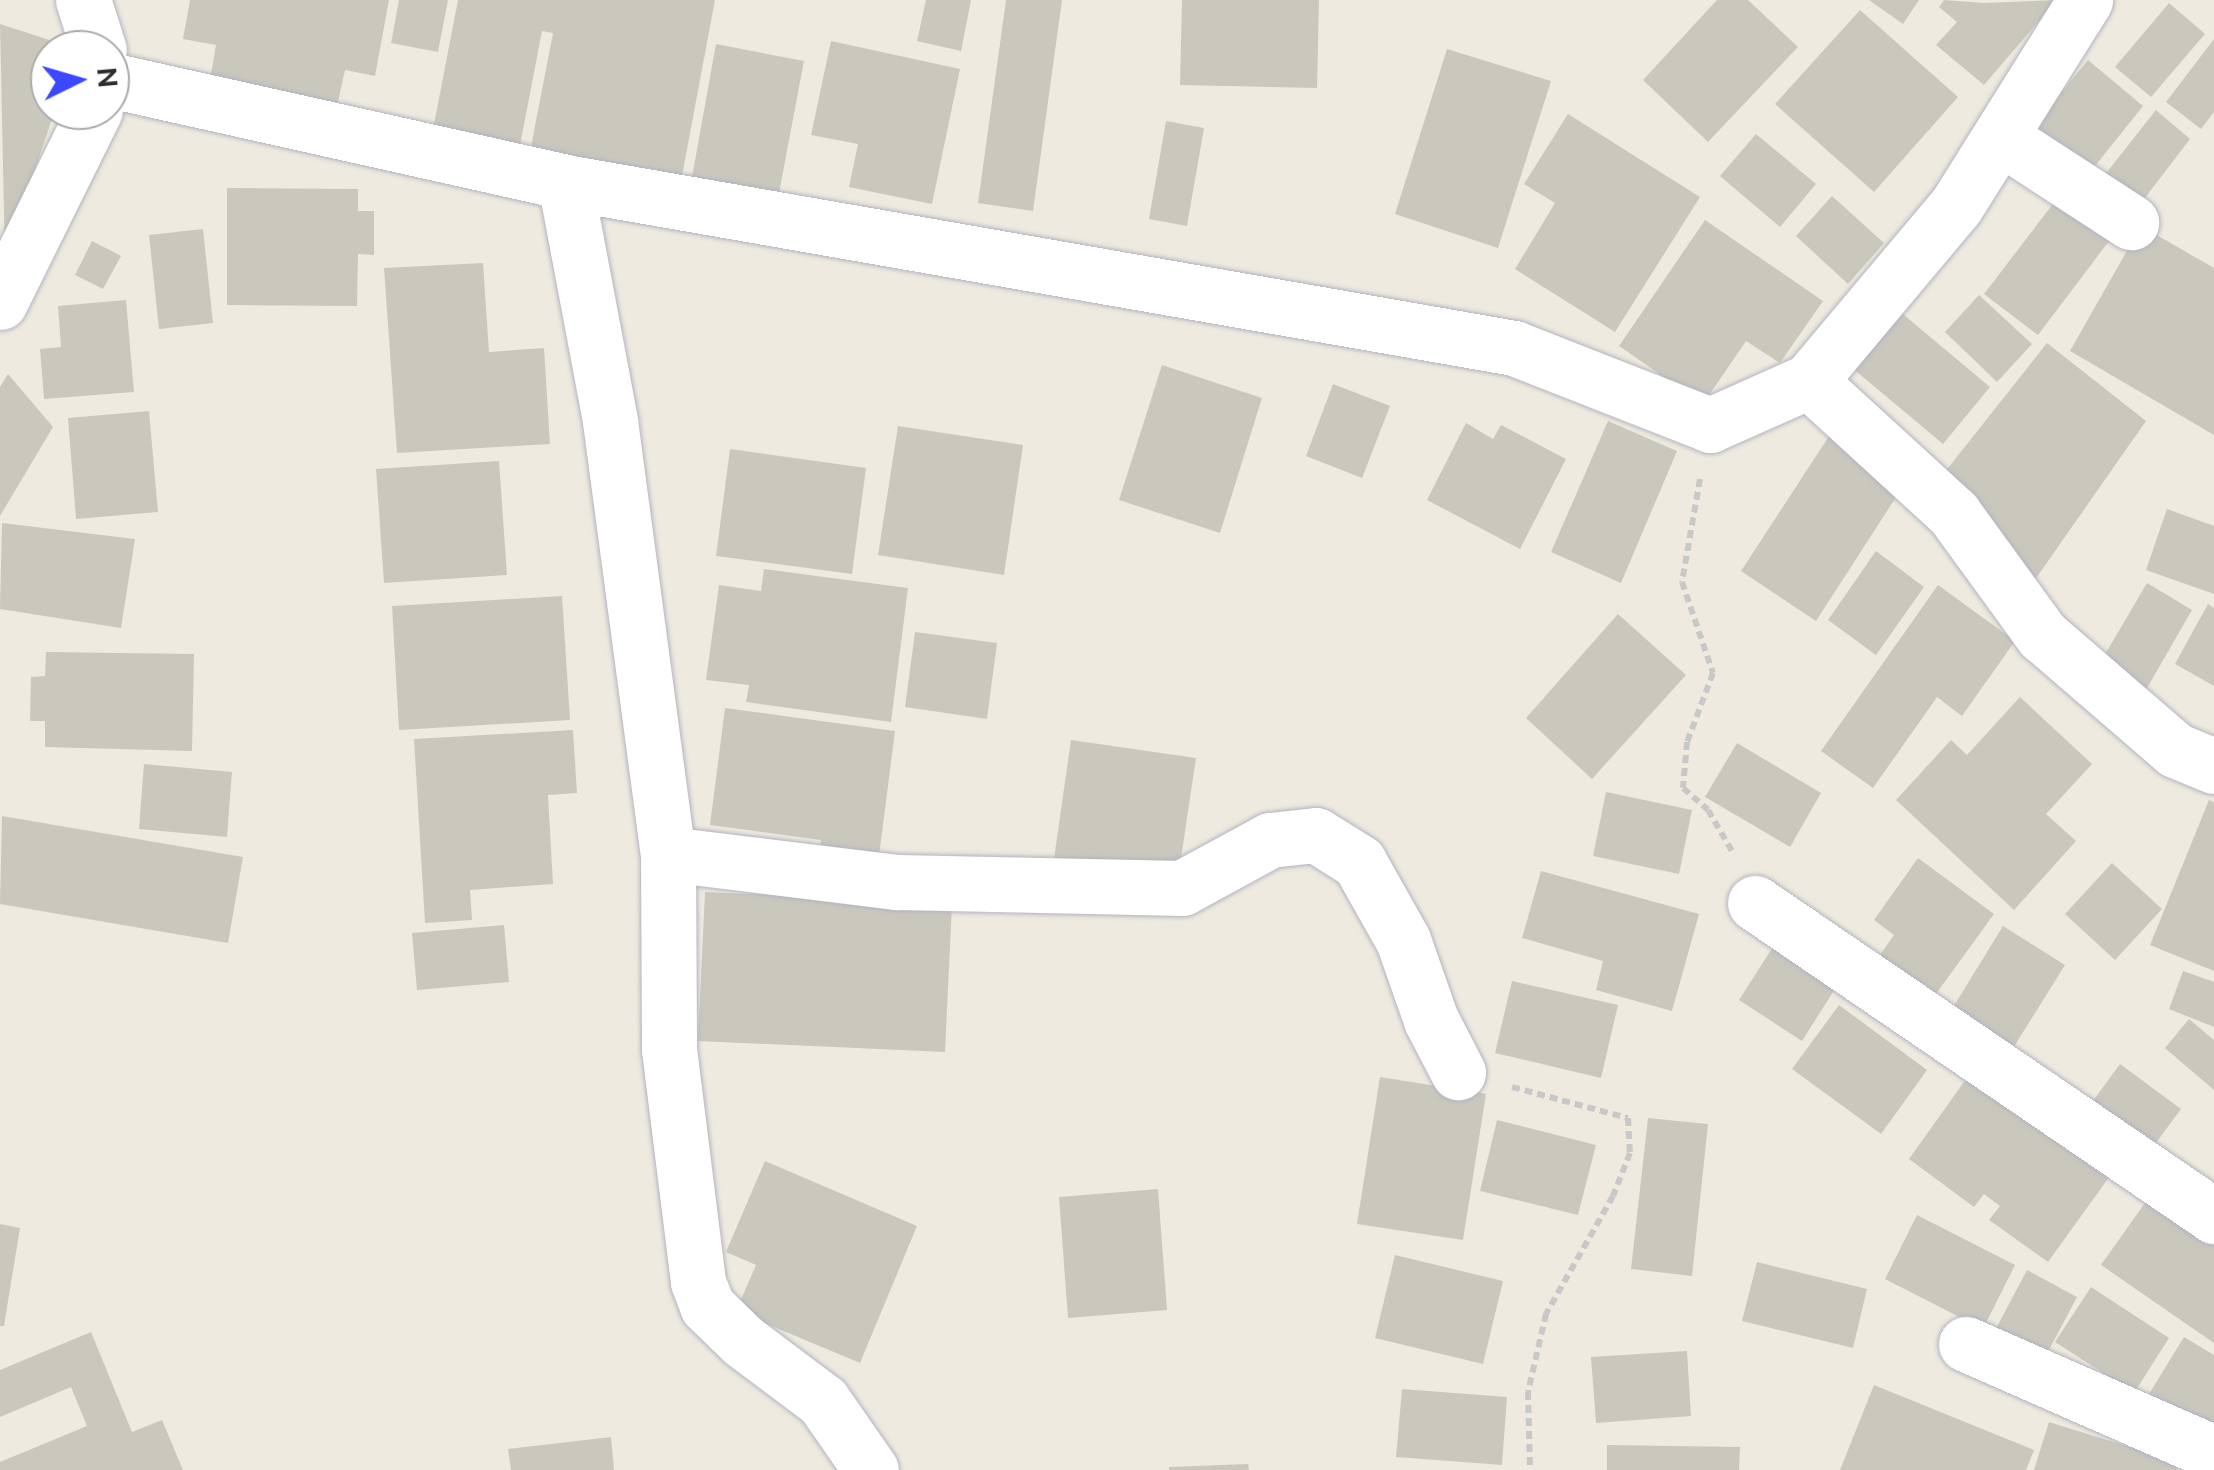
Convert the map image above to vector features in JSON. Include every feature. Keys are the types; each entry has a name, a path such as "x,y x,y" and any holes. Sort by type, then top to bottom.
{"street":[{"path":"82,0 92,30"},
{"path":"130,84 565,182 1514,348 1710,424 1810,382 1956,206 2003,138 2084,0"},
{"path":"0,302 84,130"},
{"path":"2003,138 2131,222"},
{"path":"565,182 610,420 668,854 669,1049 698,1282 708,1306 743,1341 823,1401 871,1470"},
{"path":"1810,382 1954,514 2042,635 2176,750 2214,766"},
{"path":"668,854 897,882 1182,888 1270,840 1316,835 1358,862 1404,940 1458,1072"},
{"path":"1754,903 2214,1216"},
{"path":"1966,1344 2214,1453"}],"path":[{"path":"1710,424 1682,582 1713,673 1687,742 1683,788 1708,810 1728,840 1754,903"},
{"path":"1458,1072 1628,1118 1630,1153 1613,1196 1546,1314 1528,1392 1530,1470"}],"building":[{"path":"190,0 389,0 375,76 345,70 336,111 209,86 216,45 183,39"},
{"path":"399,0 448,0 438,52 391,43"},
{"path":"458,0 715,0 679,192 528,162 553,33 542,31 517,161 430,145"},
{"path":"926,0 971,0 961,51 917,41"},
{"path":"1006,0 1062,0 1033,211 978,203"},
{"path":"1182,0 1319,0 1317,88 1180,85"},
{"path":"1717,0 1748,0 1798,47 1708,142 1643,80"},
{"path":"1869,0 1919,0 1903,24"},
{"path":"1944,0 2057,0 1984,85 1936,45 1957,22 1939,7"},
{"path":"2169,3 2205,34 2151,97 2115,67"},
{"path":"1860,10 1958,97 1874,192 1775,104"},
{"path":"0,24 30,34 30,130 48,130 5,259"},
{"path":"2214,39 2214,112 2201,129 2166,102"},
{"path":"831,41 960,69 932,204 849,187 858,144 811,135"},
{"path":"716,44 804,61 779,193 692,177"},
{"path":"1447,49 1551,81 1498,248 1395,214"},
{"path":"2088,60 2143,106 2091,171 2035,125"},
{"path":"2156,110 2190,139 2135,211 2099,182"},
{"path":"1568,114 1700,197 1615,332 1515,269 1555,203 1524,184"},
{"path":"1166,121 1204,128 1187,226 1149,219"},
{"path":"1756,134 1816,184 1780,227 1720,176"},
{"path":"2066,187 2119,228 2038,335 1984,294"},
{"path":"227,188 358,189 358,211 374,211 374,255 358,254 357,306 227,305"},
{"path":"1832,196 1884,243 1848,284 1796,236"},
{"path":"1705,220 1823,301 1780,363 1746,341 1703,404 1619,346"},
{"path":"2141,226 2214,268 2214,435 2070,351"},
{"path":"203,229 213,323 159,329 149,235"},
{"path":"92,241 121,256 103,289 75,275"},
{"path":"483,263 489,352 544,348 550,444 397,453 384,268"},
{"path":"1979,295 2032,344 1997,382 1945,332"},
{"path":"126,300 134,392 44,399 40,349 61,347 58,306"},
{"path":"1898,310 1990,387 1943,444 1851,367"},
{"path":"2047,343 2146,421 2032,584 1937,482"},
{"path":"1162,365 1262,398 1220,533 1119,500"},
{"path":"8,374 53,427 0,516 0,387"},
{"path":"1333,384 1390,406 1362,478 1306,456"},
{"path":"149,411 158,512 76,519 68,418"},
{"path":"1608,421 1677,451 1621,583 1551,552"},
{"path":"1466,423 1493,439 1501,425 1566,459 1520,549 1427,500"},
{"path":"898,426 1023,445 1004,575 878,555"},
{"path":"1835,427 1909,477 1816,621 1741,571"},
{"path":"730,449 866,468 852,574 716,556"},
{"path":"499,461 507,575 384,583 376,469"},
{"path":"2167,509 2214,526 2214,594 2146,570"},
{"path":"2,523 135,539 121,628 0,609"},
{"path":"1876,551 1924,587 1876,655 1828,620"},
{"path":"764,569 908,588 891,722 746,702 749,685 706,680 719,585 761,591"},
{"path":"2147,583 2192,610 2143,695 2097,668"},
{"path":"1938,585 2015,641 1962,716 1937,697 1873,788 1821,751"},
{"path":"562,596 570,720 399,730 392,606"},
{"path":"2208,604 2214,608 2214,686 2175,664"},
{"path":"1618,614 1686,675 1592,779 1526,718"},
{"path":"915,632 997,643 987,719 905,707"},
{"path":"46,652 194,654 192,751 45,747 45,721 30,721 31,677 45,676"},
{"path":"2020,697 2092,764 2046,814 2076,841 2014,910 1896,800 1951,740 1967,755"},
{"path":"725,708 895,731 878,864 818,856 821,840 710,825"},
{"path":"573,730 577,793 548,795 553,884 470,890 472,920 425,923 414,739"},
{"path":"1071,740 1196,758 1178,878 1054,859"},
{"path":"1737,743 1821,793 1790,847 1705,797"},
{"path":"144,764 232,772 227,837 139,829"},
{"path":"1606,792 1692,810 1679,874 1593,856"},
{"path":"2209,800 2214,802 2214,971 2150,945"},
{"path":"2,816 243,857 228,943 0,904"},
{"path":"1918,858 1994,914 1925,1009 1870,969 1894,935 1874,920"},
{"path":"2112,863 2162,909 2115,960 2065,914"},
{"path":"1541,871 1699,914 1672,1011 1596,990 1603,961 1522,938"},
{"path":"705,892 952,904 945,1052 698,1041"},
{"path":"504,925 509,982 417,990 412,933"},
{"path":"2003,926 2065,965 2005,1061 1944,1022"},
{"path":"1778,939 1840,981 1802,1041 1739,1000"},
{"path":"2183,971 2214,982 2214,1027 2169,1009"},
{"path":"1512,981 1618,1005 1601,1078 1495,1053"},
{"path":"1839,1005 1927,1070 1881,1134 1792,1069"},
{"path":"2189,1019 2214,1040 2214,1090 2165,1048"},
{"path":"2120,1064 2181,1109 2147,1155 2087,1109"},
{"path":"1971,1072 2112,1173 2048,1262 1989,1220 2000,1206 1984,1194 1974,1207 1909,1159"},
{"path":"1380,1077 1486,1094 1463,1240 1357,1224"},
{"path":"1648,1118 1708,1124 1692,1276 1631,1269"},
{"path":"1497,1120 1596,1145 1578,1215 1480,1191"},
{"path":"765,1161 917,1226 860,1363 736,1311 756,1265 726,1252"},
{"path":"1158,1189 1167,1310 1068,1318 1059,1197"},
{"path":"2152,1193 2214,1237 2214,1343 2101,1265"},
{"path":"1917,1215 2015,1265 1983,1329 1885,1279"},
{"path":"0,1224 20,1228 4,1326 0,1326"},
{"path":"1395,1255 1503,1281 1483,1364 1375,1338"},
{"path":"1757,1262 1867,1289 1853,1348 1742,1321"},
{"path":"2027,1270 2077,1297 2041,1365 1991,1338"},
{"path":"2091,1287 2169,1338 2134,1393 2055,1342"},
{"path":"91,1332 132,1432 162,1420 183,1470 0,1470 0,1462 87,1426 71,1387 0,1417 0,1370"},
{"path":"2184,1337 2214,1355 2214,1435 2149,1394"},
{"path":"1687,1351 1691,1416 1596,1423 1591,1357"},
{"path":"1874,1385 2034,1450 2026,1470 1840,1470"},
{"path":"1402,1389 1507,1397 1502,1465 1396,1457"},
{"path":"2049,1422 2178,1462 2176,1470 2034,1470"},
{"path":"611,1437 614,1470 511,1470 508,1449"},
{"path":"1607,1445 1740,1447 1739,1470 1607,1470"},
{"path":"1248,1464 1249,1470 1169,1470 1169,1467"}]}
